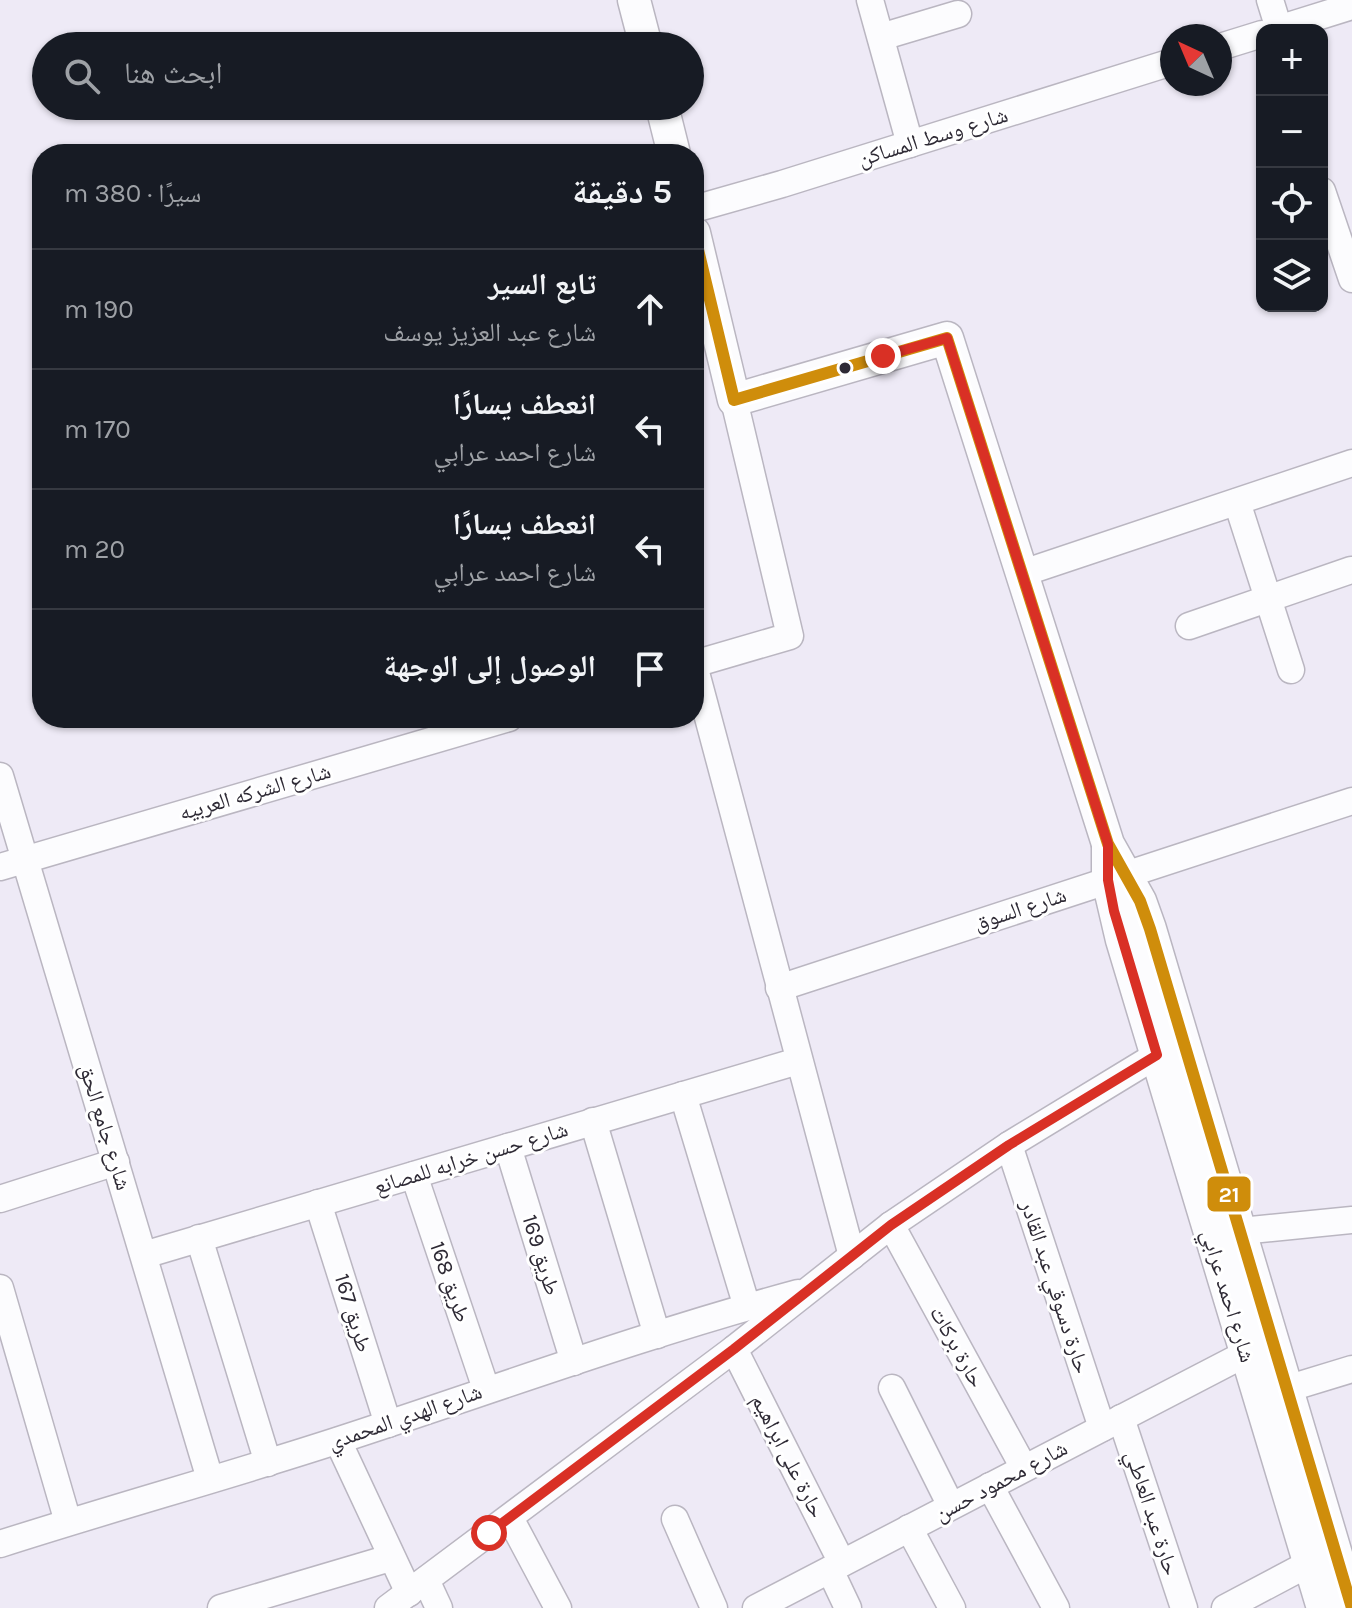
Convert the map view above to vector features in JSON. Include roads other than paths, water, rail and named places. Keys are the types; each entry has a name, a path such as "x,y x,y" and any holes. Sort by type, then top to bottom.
{"street":[{"path":"634,0 642,32"},
{"path":"870,0 910,144"},
{"path":"1270,0 1272,24"},
{"path":"1294,24 1352,6"},
{"path":"881,37 958,14"},
{"path":"1232,43 1256,36"},
{"name":"شارع وسط المساكن","path":"704,206 1160,66"},
{"path":"666,120 672,144"},
{"path":"1328,209 1352,279"},
{"path":"704,275 790,636 704,661"},
{"name":"شارع احمد عرابي","path":"734,400 947,338 1108,844 1117,877 1122,940 1245,1354 1274,1393"},
{"path":"1023,573 1352,463"},
{"path":"1237,502 1291,670"},
{"path":"1189,626 1351,570"},
{"path":"704,702 852,1256"},
{"name":"شارع الشركه العربيه","path":"12,863 475,728"},
{"name":"شارع جامع الحق","path":"0,776 12,863 116,1162 210,1479"},
{"name":"شارع السوق","path":"779,988 1352,801"},
{"name":"شارع احمد عرابي","path":"1117,877 1150,929 1241,1231 1274,1393 1325,1546 1352,1608"},
{"path":"408,1594 734,1349 891,1225 1009,1145 1157,1055"},
{"name":"شارع حسن خرابه للمصانع","path":"144,1255 798,1061"},
{"path":"683,1095 747,1307"},
{"path":"593,1121 657,1335"},
{"name":"حارة دسوقي عبد القادر","path":"1009,1145 1111,1423"},
{"name":"طريق 169","path":"508,1147 574,1362"},
{"path":"0,1199 116,1162"},
{"name":"طريق 168","path":"414,1175 486,1389"},
{"name":"طريق 167","path":"318,1203 388,1424"},
{"path":"1241,1231 1352,1220"},
{"name":"حارة بركات","path":"891,1225 1024,1468"},
{"path":"199,1238 268,1463"},
{"path":"0,1288 68,1522"},
{"name":"شارع الهدي المحمدي","path":"0,1544 268,1463 486,1389 810,1290"},
{"name":"حارة على ابراهيم","path":"734,1349 836,1566 848,1608"},
{"name":"شارع محمود حسن","path":"756,1608 1245,1354"},
{"path":"1274,1393 1352,1369"},
{"path":"892,1388 951,1506"},
{"name":"حارة عبد العاطي","path":"1111,1423 1184,1608"},
{"path":"338,1441 408,1594 439,1608"},
{"path":"990,1486 1056,1608"},
{"path":"510,1518 558,1608"},
{"path":"675,1519 714,1608"},
{"path":"909,1528 952,1608"},
{"path":"1225,1608 1325,1546"},
{"name":"شارع احمد عرابي","path":"1323,1608 1325,1546"},
{"path":"221,1608 390,1558"}]}
